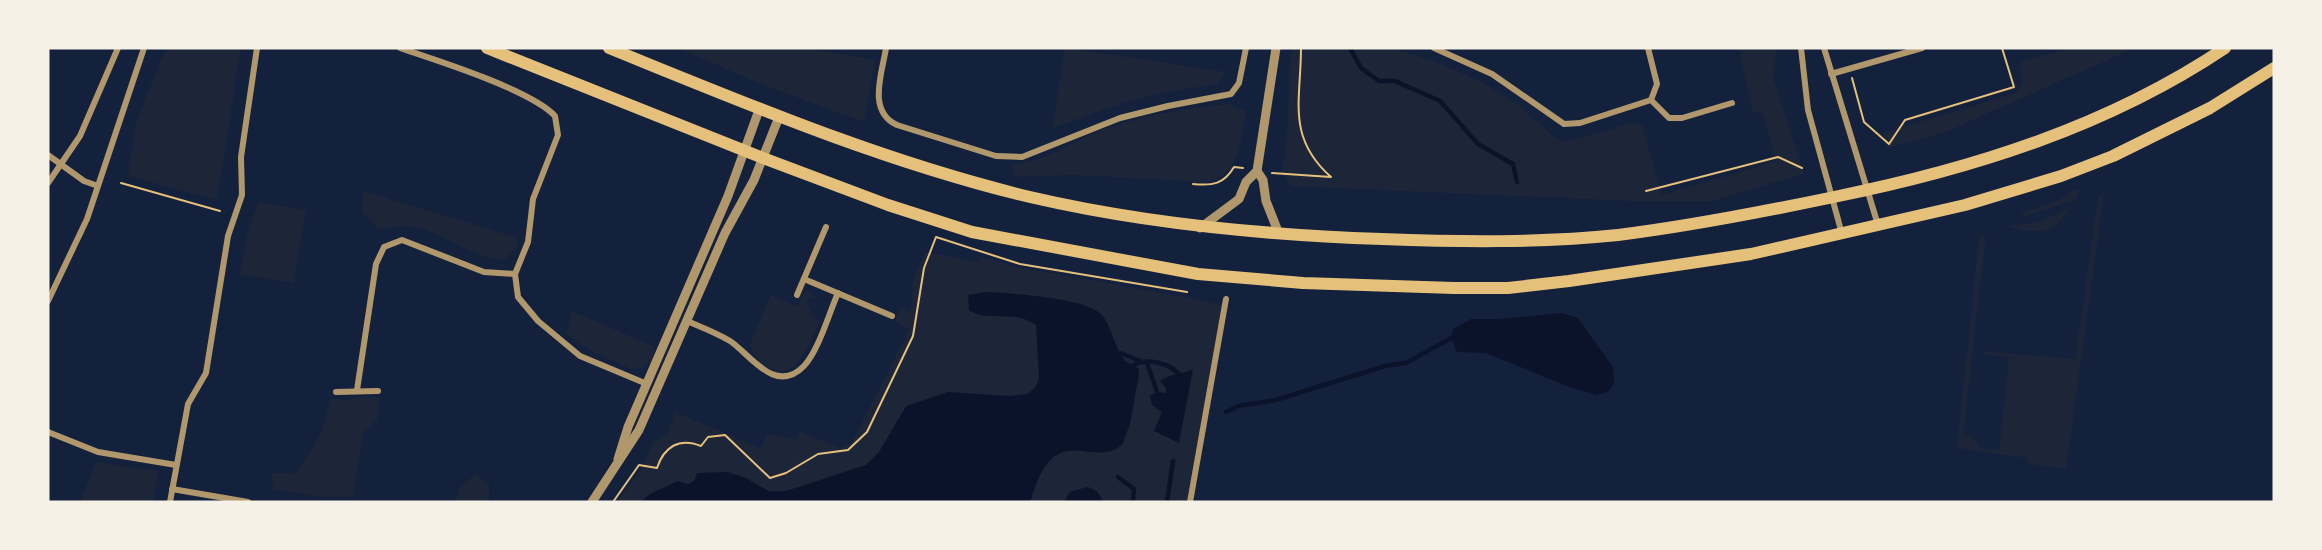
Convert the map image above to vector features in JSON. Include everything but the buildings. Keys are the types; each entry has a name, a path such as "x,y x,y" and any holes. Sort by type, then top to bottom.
{"highway":[{"path":"487,48 763,158 888,205 972,232 1166,269 1303,283 1508,288 1688,264 1842,235 2002,194 2113,156 2210,108 2274,68"},
{"path":"609,48 759,110 940,174 1043,200 1200,228 1449,242 1529,242 1617,235 1721,220 1868,192 1991,158 2062,134 2165,86 2225,48"}],"street":[{"path":"48,183 62,164 92,112 118,48"},
{"path":"48,301 69,260 98,186 120,113 144,48"},
{"path":"170,502 188,404 206,373 225,250 242,195 241,157 257,48"},
{"path":"400,48 442,62 509,90 542,105 555,116 558,135 533,199 528,242 515,274 516,288 524,307 580,356 658,388"},
{"path":"886,48 879,102 885,118 897,125 996,156 1014,158 1029,155 1102,124 1143,111 1231,94 1239,83 1246,48"},
{"path":"1200,228 1239,199 1246,182 1257,171 1276,48"},
{"path":"1434,48 1492,74 1564,124 1580,123 1651,100 1658,84 1648,48"},
{"path":"1801,48 1808,110 1842,235"},
{"path":"1824,48 1878,226"},
{"path":"1831,74 1922,48"},
{"path":"1651,100 1665,115 1675,119 1732,103"},
{"path":"613,473 628,427 728,196 759,110"},
{"path":"592,502 639,430 725,233 763,158 779,117"},
{"path":"48,155 84,181 98,186"},
{"path":"1257,171 1263,180 1266,201 1279,234"},
{"path":"797,295 826,227"},
{"path":"357,390 376,264 384,247 390,242 407,240 484,272 515,274"},
{"path":"804,279 892,316"},
{"path":"676,316 731,341 754,365 776,374 791,374 798,371 809,360 838,293"},
{"path":"1190,502 1226,299"},
{"path":"336,392 378,391"},
{"path":"48,432 98,452 176,465"},
{"path":"172,489 248,502"}],"path":[{"path":"1193,184 1216,184 1228,177 1234,167 1281,175 1331,177 1310,154 1299,122 1297,100 1301,48"},
{"path":"1850,69 1864,122 1889,144 1905,120 2014,87 2002,48"},
{"path":"1646,191 1778,157 1802,168"},
{"path":"121,183 220,211"},
{"path":"613,502 639,465 657,468 667,448 677,443 701,446 708,437 725,435 770,478 786,473 813,456 848,450 855,446 867,432 913,336 924,268 936,237 1020,264 1187,292"}],"shaded area":[{"path":"166,48 241,48 217,200 128,176 135,125"},
{"path":"677,48 805,48 875,60 864,122 769,87"},
{"path":"1065,48 1226,72 1216,85 1173,91 1132,101 1052,129"},
{"path":"1292,48 1393,48 1433,61 1478,80 1518,104 1555,138 1566,142 1632,123 1642,125 1662,195 1776,161 1763,115 1758,111 1753,114 1739,48 1777,48 1773,77 1804,174 1712,201 1630,201 1291,186 1282,171 1287,140"},
{"path":"2068,48 2135,48 1943,133 1888,148 1883,133 2016,93 2023,82 2019,63"},
{"path":"1228,104 1246,111 1240,145 1232,165 1226,172 1206,182 1074,175 1013,177 1012,164 1047,156 1102,130 1164,113"},
{"path":"2075,189 2079,192 2075,200 2023,217 2022,213 2059,200"},
{"path":"364,191 518,238 516,249 504,260 473,252 428,231 413,227 397,226 380,230 361,211"},
{"path":"2104,194 2066,469 2028,464 2028,458 1957,448 1979,236 1984,235 1985,243 1963,435 1973,437 1980,448 1999,450 2009,357 1983,354 1983,351 2075,359 2095,218 2099,197"},
{"path":"258,202 306,210 294,283 240,275 247,236"},
{"path":"2069,209 2057,224 2042,231 2026,231 2007,226 2037,222"},
{"path":"926,252 978,262 981,256 1017,267 1224,306 1190,502 616,502 641,470 652,443 667,435 675,412 760,448 768,434 796,440 800,432 841,448 851,444 910,329 895,322 901,308 911,313 913,278"},
{"path":"805,289 819,299 809,297 807,302 811,310 809,315 820,320 816,330 805,352 790,369 781,372 770,369 757,359 750,344 771,295 798,307"},
{"path":"985,292 1029,295 1066,301 1095,310 1103,316 1123,358 1138,368 1139,374 1130,424 1122,445 1112,451 1102,453 1072,451 1063,452 1054,457 1040,475 1030,502 641,502 650,494 678,481 688,484 694,481 697,473 727,472 744,477 769,491 786,491 866,465 879,452 906,406 948,392 1010,396 1027,394 1035,388 1039,379 1036,325 1028,320 984,316 969,310 968,295"},
{"path":"572,311 655,347 652,360 642,368 632,369 595,353 566,334"},
{"path":"1561,313 1578,318 1613,367 1614,382 1609,391 1597,395 1574,389 1486,353 1457,352 1451,338 1454,328 1471,319 1500,319"},
{"path":"1193,369 1179,443 1154,431 1162,412 1152,405 1150,396 1157,392 1166,393 1166,388 1160,381 1164,378"},
{"path":"365,396 380,398 377,420 364,432 353,497 320,497 273,489 272,473 295,474 308,457 322,429 330,398 345,400"},
{"path":"96,462 158,471 154,502 80,502"},
{"path":"475,474 489,484 489,502 456,501 459,489"},
{"path":"1087,487 1097,492 1102,502 1064,502 1070,492"}],"waterway":[{"path":"1350,48 1361,68 1379,81 1395,81 1440,101 1478,144 1513,164 1517,182"},
{"path":"1226,412 1238,406 1276,400 1385,366 1406,363 1451,338"},
{"path":"1121,353 1142,362"},
{"path":"1134,365 1145,362 1158,363 1170,367 1179,374"},
{"path":"1147,363 1157,392"},
{"path":"1167,502 1173,461"},
{"path":"1118,477 1134,489 1133,502"}]}
